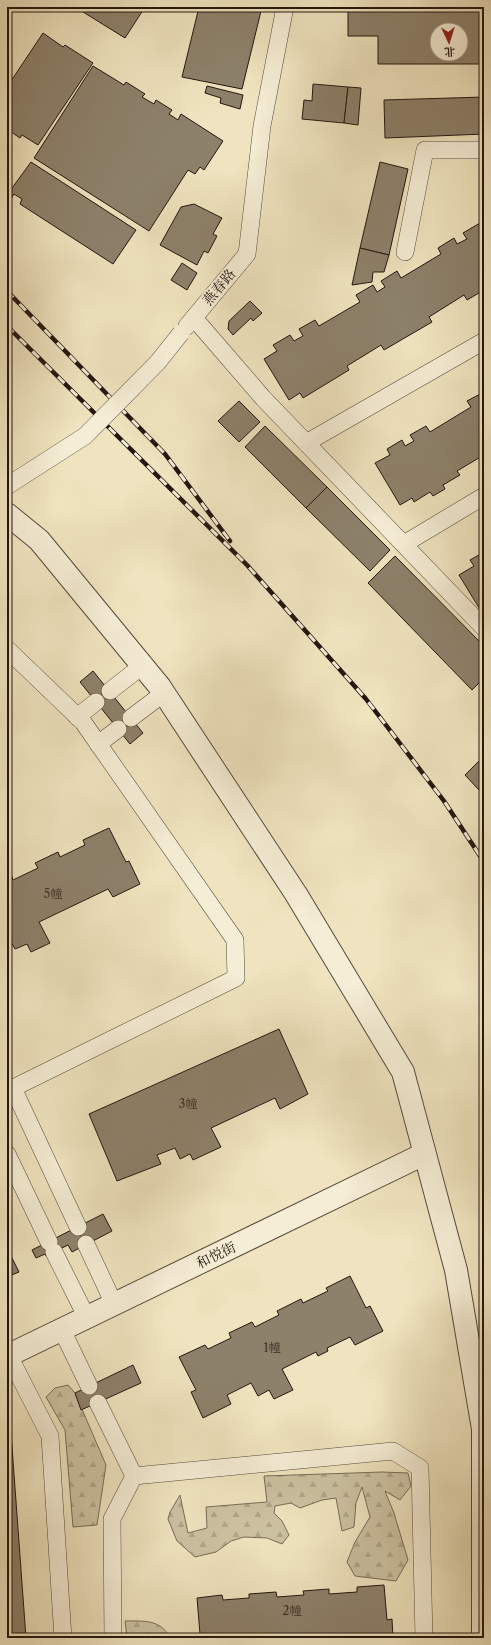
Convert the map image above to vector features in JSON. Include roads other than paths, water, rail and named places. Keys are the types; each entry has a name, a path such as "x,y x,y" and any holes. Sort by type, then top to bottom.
{"street":[{"path":"7,514 39,540 164,693 296,894 403,1072 456,1270 483,1429 483,1638"},
{"name":"和悦街","path":"8,1356 424,1154"}],"lane":[{"name":"燕春路","path":"7,486 13,484 85,436 158,362 247,254 262,126 285,7"},
{"path":"405,252 425,150 484,150"},
{"path":"194,318 262,398 484,628"},
{"path":"306,443 484,342"},
{"path":"404,544 484,496"},
{"path":"7,649 83,722 235,940 236,978 10,1090 78,1227"},
{"path":"110,692 142,666"},
{"path":"131,718 164,693"},
{"path":"77,717 96,702"},
{"path":"98,744 118,729"},
{"path":"7,1154 87,1318"},
{"path":"86,1244 114,1304"},
{"path":"62,1330 89,1386"},
{"path":"8,1356 50,1436 63,1638"},
{"path":"98,1403 134,1476"},
{"path":"134,1476 393,1451 420,1468 424,1638"},
{"path":"113,1638 112,1519 134,1476"}],"railway":[{"path":"7,291 165,454 230,541"},
{"path":"7,326 247,565 366,699 444,801 484,862"}]}
